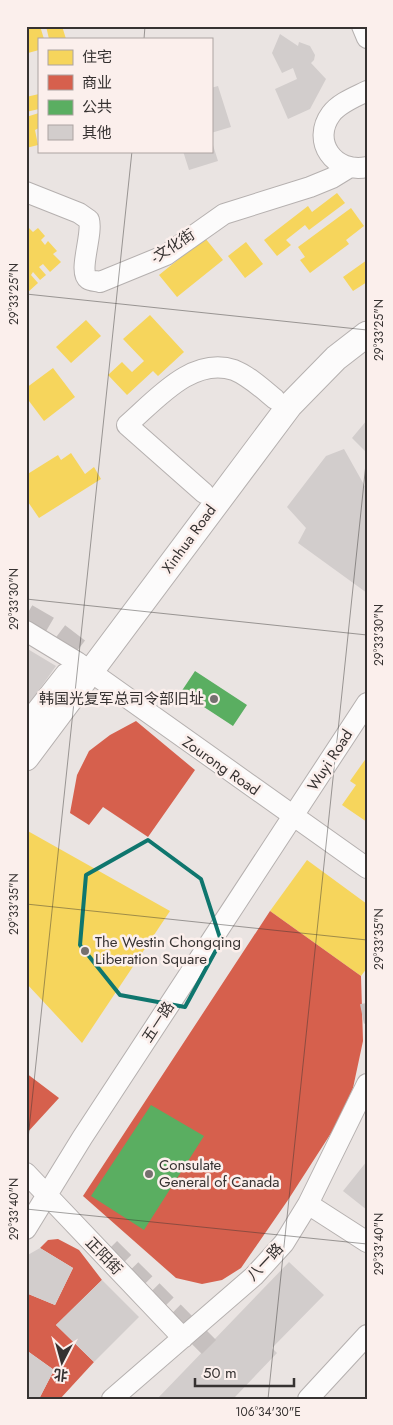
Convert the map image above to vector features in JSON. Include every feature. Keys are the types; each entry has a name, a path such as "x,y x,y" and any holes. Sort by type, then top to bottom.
{"main road":[{"name":"Xinhua Road","path":"26,758 84,668 204,494 276,399 323,350 367,316"},
{"name":"Xinhua Road","path":"26,728 84,668 290,405 336,358 367,334"}],"street":[{"path":"362,26 367,38"},
{"path":"358,167 335,162 327,150 324,133 331,114 344,102 367,91"},
{"name":"-文化街","path":"26,192 79,213 89,220 91,228 84,267 85,275 89,280 100,282 166,255 224,214 310,187 358,167"},
{"path":"204,494 127,425 176,384 191,373 204,368 218,366 236,371 276,399"},
{"name":"Zourong Road","path":"26,631 84,668 367,868"},
{"name":"Wuyi Road","path":"293,816 367,704"},
{"name":"五一路","path":"26,1229 46,1195 293,816"},
{"name":"八一路","path":"112,1399 254,1276 284,1243 308,1204 367,1084"},
{"name":"正阳街","path":"26,1173 183,1338"},
{"path":"308,1204 367,1242"},
{"path":"308,1399 367,1335"}],"highlighted area":[{"path":"148,840 201,879 221,941 185,1007 120,995 80,945 86,875"}],"building: 住宅":[{"path":"26,26 40,26 44,38 38,38 38,50 28,53"},
{"path":"46,26 62,26 66,38 49,38"},
{"path":"38,94 38,109 26,112 26,97"},
{"path":"38,113 38,128 35,130 38,145 26,148 26,117"},
{"path":"337,193 345,203 309,230 305,225 286,240 291,245 277,256 264,240 308,206 312,212"},
{"path":"351,208 364,226 346,240 349,244 310,273 300,260 305,257 298,247"},
{"path":"26,225 33,232 38,228 45,236 41,240 45,245 48,241 57,251 53,254 61,262 50,272 43,264 39,267 46,275 40,280 33,272 31,275 38,283 28,292"},
{"path":"205,238 223,260 177,297 159,275"},
{"path":"246,242 263,264 245,278 228,256"},
{"path":"367,260 367,282 353,291 343,277"},
{"path":"150,315 184,352 158,376 153,371 127,395 108,375 122,362 132,372 144,361 123,339"},
{"path":"86,320 101,336 71,363 56,347"},
{"path":"53,368 75,397 44,421 26,397 26,388"},
{"path":"71,453 85,474 94,467 101,479 39,518 26,499 26,475 58,455 61,460"},
{"path":"367,757 367,822 342,805 356,785 350,781"},
{"name":"The Westin Chongqing Liberation Square","path":"26,830 170,911 82,1043 26,983"},
{"path":"307,860 367,904 367,968 361,976 270,911"}],"building: 商业":[{"path":"136,721 195,770 148,837 103,807 89,825 70,813 77,775 89,751 110,735"},
{"path":"270,911 361,976 363,1041 353,1088 335,1127 288,1200 241,1268 222,1280 202,1284 176,1278 83,1196"},
{"path":"26,1073 59,1098 26,1134"},
{"path":"58,1239 79,1250 102,1280 56,1325 94,1362 60,1399 39,1399 54,1370 26,1350 26,1293 55,1305 73,1268 40,1248 48,1240"}],"building: 公共":[{"name":"韩国光复军总司令部旧址","path":"195,671 247,705 233,726 181,692"},
{"path":"151,1105 204,1136 144,1230 91,1196"}],"building: 其他":[{"path":"280,34 298,46 299,42 310,46 315,55 311,63 326,79 310,109 288,119 275,89 297,79 293,68 282,73 272,53"},
{"path":"218,86 231,127 212,133 212,88"},
{"path":"212,142 218,161 189,170 183,152 212,152"},
{"path":"367,420 367,453 352,438"},
{"path":"344,449 367,490 367,593 298,543 306,528 287,507 326,456"},
{"path":"26,648 56,666 26,708"},
{"path":"367,1161 367,1210 343,1191"},
{"path":"40,1248 73,1268 55,1305 26,1293 26,1256"},
{"path":"289,1262 324,1295 272,1348 277,1353 235,1397 237,1399 157,1399"},
{"path":"102,1280 139,1317 94,1362 56,1325"},
{"path":"26,1350 54,1370 39,1399 26,1399"}],"tunnel":[{"path":"26,616 52,631 106,672"},
{"path":"362,1014 367,1013"},
{"path":"110,1248 209,1347"}],"place":[{"name":"韩国光复军总司令部旧址","path":"214,699"},
{"name":"The Westin Chongqing Liberation Square","path":"85,951"},
{"name":"Consulate General of Canada","path":"149,1174"}]}
